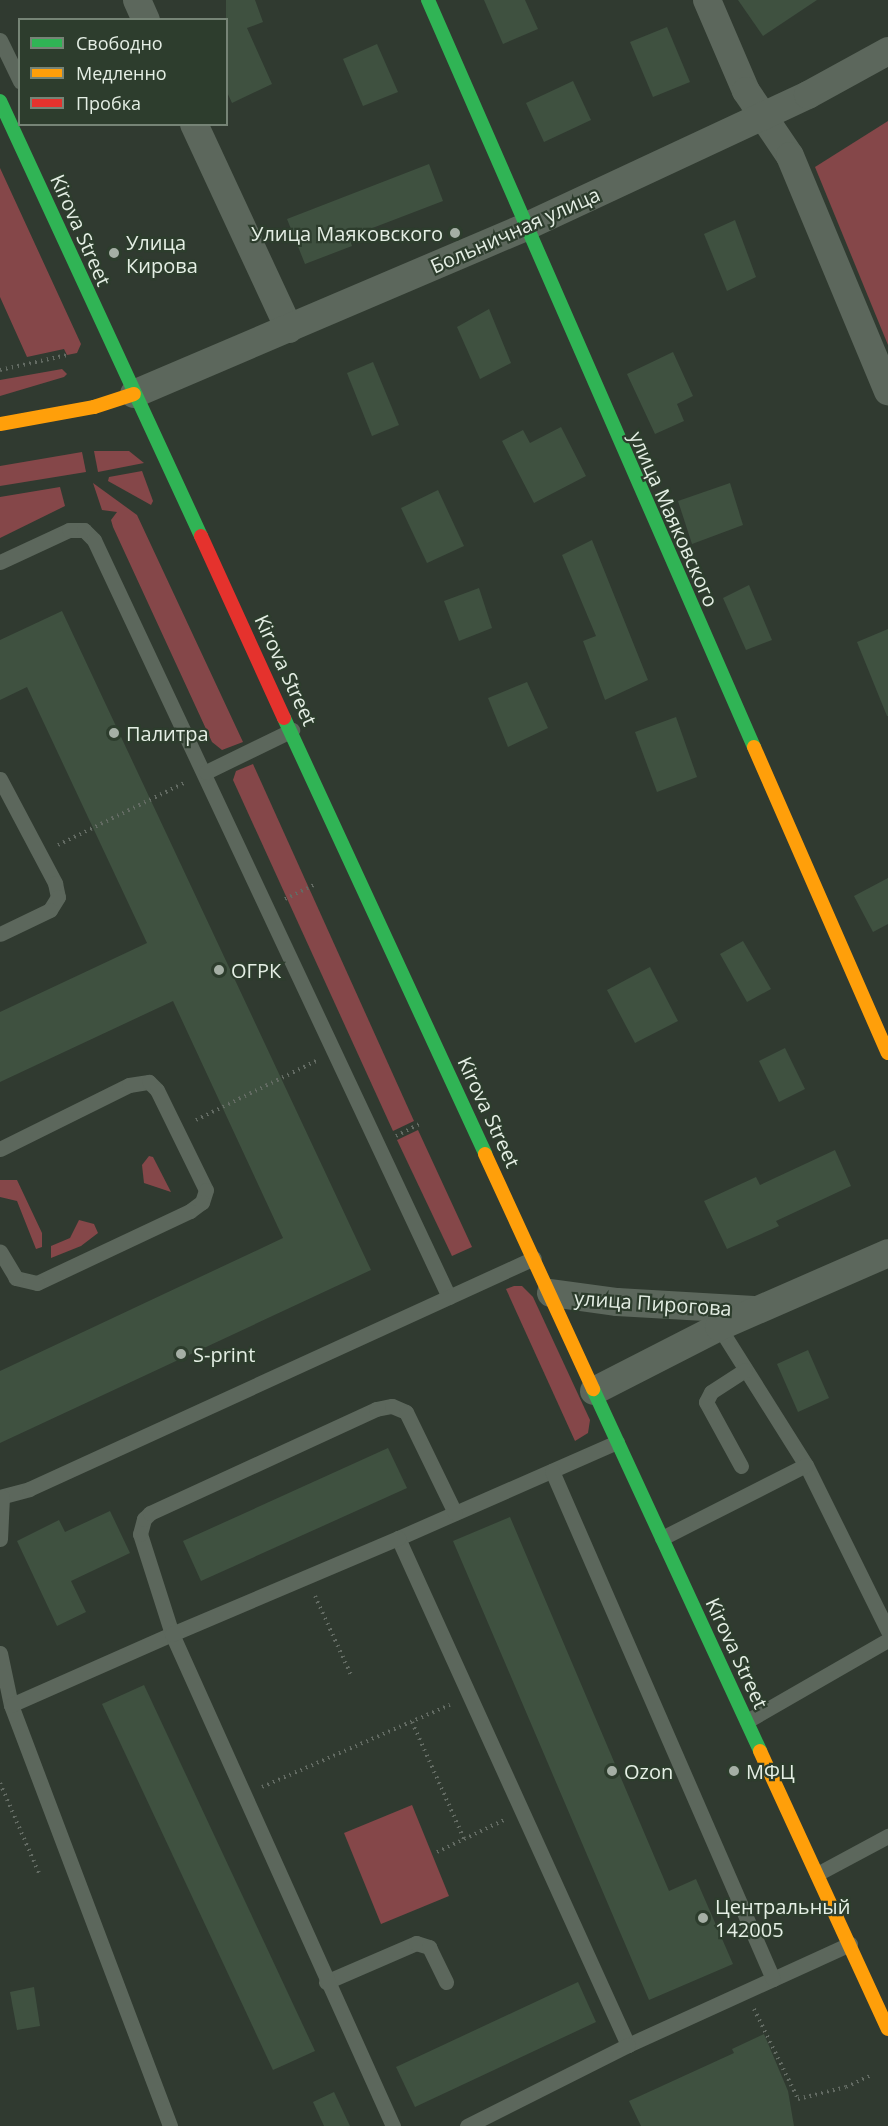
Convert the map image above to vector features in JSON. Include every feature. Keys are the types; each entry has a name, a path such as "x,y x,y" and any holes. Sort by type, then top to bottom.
{"street":[{"path":"136,0 145,18"},
{"name":"улица Маяковского","path":"428,0 525,227 888,1053"},
{"path":"707,0 740,79 790,156 888,391"},
{"name":"Больничная улица","path":"134,394 525,227 765,115 888,51"},
{"name":"Kirova Street","path":"0,101 134,394 293,730 534,1258"},
{"path":"195,126 289,329"},
{"path":"0,424 94,407 134,394"},
{"name":"улица Пирогова","path":"594,1391 719,1327 888,1253"},
{"path":"534,1258 550,1293"},
{"name":"Kirova Street","path":"550,1293 888,2030"},
{"name":"улица Пирогова","path":"550,1293 617,1302 756,1310"}],"lane":[{"path":"0,40 18,77"},
{"path":"30,126 30,165"},
{"path":"0,562 69,530 91,535 206,772 449,1297"},
{"path":"206,772 293,730"},
{"path":"0,779 57,890 55,903 43,914 0,934"},
{"path":"0,1149 142,1081 157,1090 206,1190 197,1207 37,1283 16,1278 0,1251"},
{"path":"0,1539 1,1497 29,1489 534,1258"},
{"path":"719,1327 806,1465 888,1631"},
{"path":"741,1467 706,1401 711,1392 746,1370"},
{"path":"393,2126 326,1982 172,1634 142,1544 144,1519 165,1504 376,1409 392,1406 406,1412 454,1513"},
{"path":"11,1705 617,1442"},
{"path":"662,1538 806,1465"},
{"path":"552,1471 773,1979"},
{"path":"398,1538 628,2045"},
{"path":"747,1721 888,1640"},
{"path":"0,1653 11,1705 170,2126"},
{"path":"817,1874 888,1836"},
{"path":"326,1982 416,1943 429,1947 446,1982"},
{"path":"466,2126 628,2045 849,1944"}],"path":[{"path":"0,370 67,355"},
{"path":"40,854 206,772"},
{"path":"268,907 314,885"},
{"path":"177,1130 335,1051"},
{"path":"379,1144 422,1123"},
{"path":"306,1576 351,1675"},
{"path":"245,1795 469,1696"},
{"path":"412,1722 464,1839"},
{"path":"0,1783 39,1873"},
{"path":"436,1852 522,1812"},
{"path":"746,1991 798,2099 846,2087 870,2076"}],"shaded area":[{"path":"888,121 888,345 815,167"},
{"path":"0,168 81,344 77,353 67,355 64,349 27,357 0,297"},
{"path":"62,369 67,374 64,377 0,396 0,380"},
{"path":"94,451 129,451 144,463 98,472"},
{"path":"82,452 86,472 0,486 0,466"},
{"path":"142,471 153,501 151,505 108,481 109,477"},
{"path":"93,483 137,515 243,742 222,750 212,742 113,527 111,520 117,512 102,510"},
{"path":"60,487 65,506 0,538 0,497"},
{"path":"253,764 414,1121 393,1131 233,780 236,771"},
{"path":"418,1130 472,1247 452,1256 397,1140"},
{"path":"149,1156 153,1157 171,1192 144,1183 142,1165"},
{"path":"0,1180 17,1180 42,1233 42,1247 36,1249 17,1201 0,1197"},
{"path":"79,1220 94,1224 98,1233 81,1246 51,1258 51,1246 70,1238"},
{"path":"522,1286 533,1297 590,1420 588,1433 575,1441 506,1289"},
{"path":"412,1805 449,1896 381,1924 344,1833"}],"building":[{"path":"226,0 255,0 263,22 247,28 272,84 232,103 228,94 228,18 226,18"},
{"path":"484,0 525,0 538,29 503,44"},
{"path":"738,0 817,0 763,36"},
{"path":"667,27 690,82 653,97 630,42"},
{"path":"377,44 398,92 363,106 343,59"},
{"path":"573,81 591,120 544,142 526,103"},
{"path":"429,164 443,201 349,237 352,246 305,264 287,219"},
{"path":"735,220 756,277 727,291 704,234"},
{"path":"489,309 511,363 480,379 457,327"},
{"path":"673,352 693,396 677,404 684,421 655,434 627,374"},
{"path":"373,362 399,425 372,436 347,373"},
{"path":"561,427 586,476 534,503 502,441 523,430 530,443"},
{"path":"730,483 743,525 692,544 678,501"},
{"path":"438,490 464,546 427,563 401,508"},
{"path":"592,540 648,680 605,700 583,641 596,636 562,555"},
{"path":"749,585 772,640 746,650 723,598"},
{"path":"479,588 492,628 459,641 444,601"},
{"path":"62,611 371,1270 0,1443 0,1371 283,1238 173,1001 0,1082 0,1012 147,943 27,687 0,700 0,640"},
{"path":"888,629 888,716 887,716 857,642"},
{"path":"527,682 548,728 508,747 488,698"},
{"path":"676,717 697,777 657,792 635,732"},
{"path":"888,878 888,924 873,932 854,896"},
{"path":"743,941 771,989 747,1002 720,954"},
{"path":"650,967 678,1021 635,1043 607,990"},
{"path":"785,1048 805,1089 779,1102 759,1061"},
{"path":"835,1150 851,1186 776,1221 779,1226 727,1249 704,1201 756,1177 760,1185"},
{"path":"808,1350 829,1398 798,1412 777,1364"},
{"path":"388,1448 407,1488 201,1581 183,1541"},
{"path":"110,1511 130,1553 71,1581 86,1612 57,1626 17,1541 59,1520 65,1532"},
{"path":"510,1517 669,1891 696,1879 733,1964 649,2000 453,1541"},
{"path":"144,1685 315,2051 273,2070 102,1704"},
{"path":"578,1982 596,2022 415,2107 396,2067"},
{"path":"34,1987 40,2026 17,2030 10,1992"},
{"path":"764,2034 788,2091 794,2126 641,2126 629,2101 734,2053 732,2049"},
{"path":"334,2092 350,2126 324,2126 313,2102"}],"traffic: fast":[{"path":"428,0 754,747"},
{"path":"0,101 201,536"},
{"path":"284,718 485,1154"},
{"path":"593,1389 760,1751"}],"traffic: slow":[{"path":"0,424 94,407 134,394"},
{"path":"754,747 888,1053"},
{"path":"485,1154 593,1389"},
{"path":"760,1751 888,2029"}],"traffic: jam":[{"path":"201,536 284,718"}],"place":[{"name":"Улица Маяковского","path":"455,233"},
{"name":"Улица Кирова","path":"114,253"},
{"name":"Палитра","path":"114,733"},
{"name":"ОГРК","path":"219,970"},
{"name":"S-print","path":"181,1354"},
{"name":"Ozon","path":"612,1771"},
{"name":"МФЦ","path":"734,1771"},
{"name":"Центральный 142005","path":"703,1918"}]}
